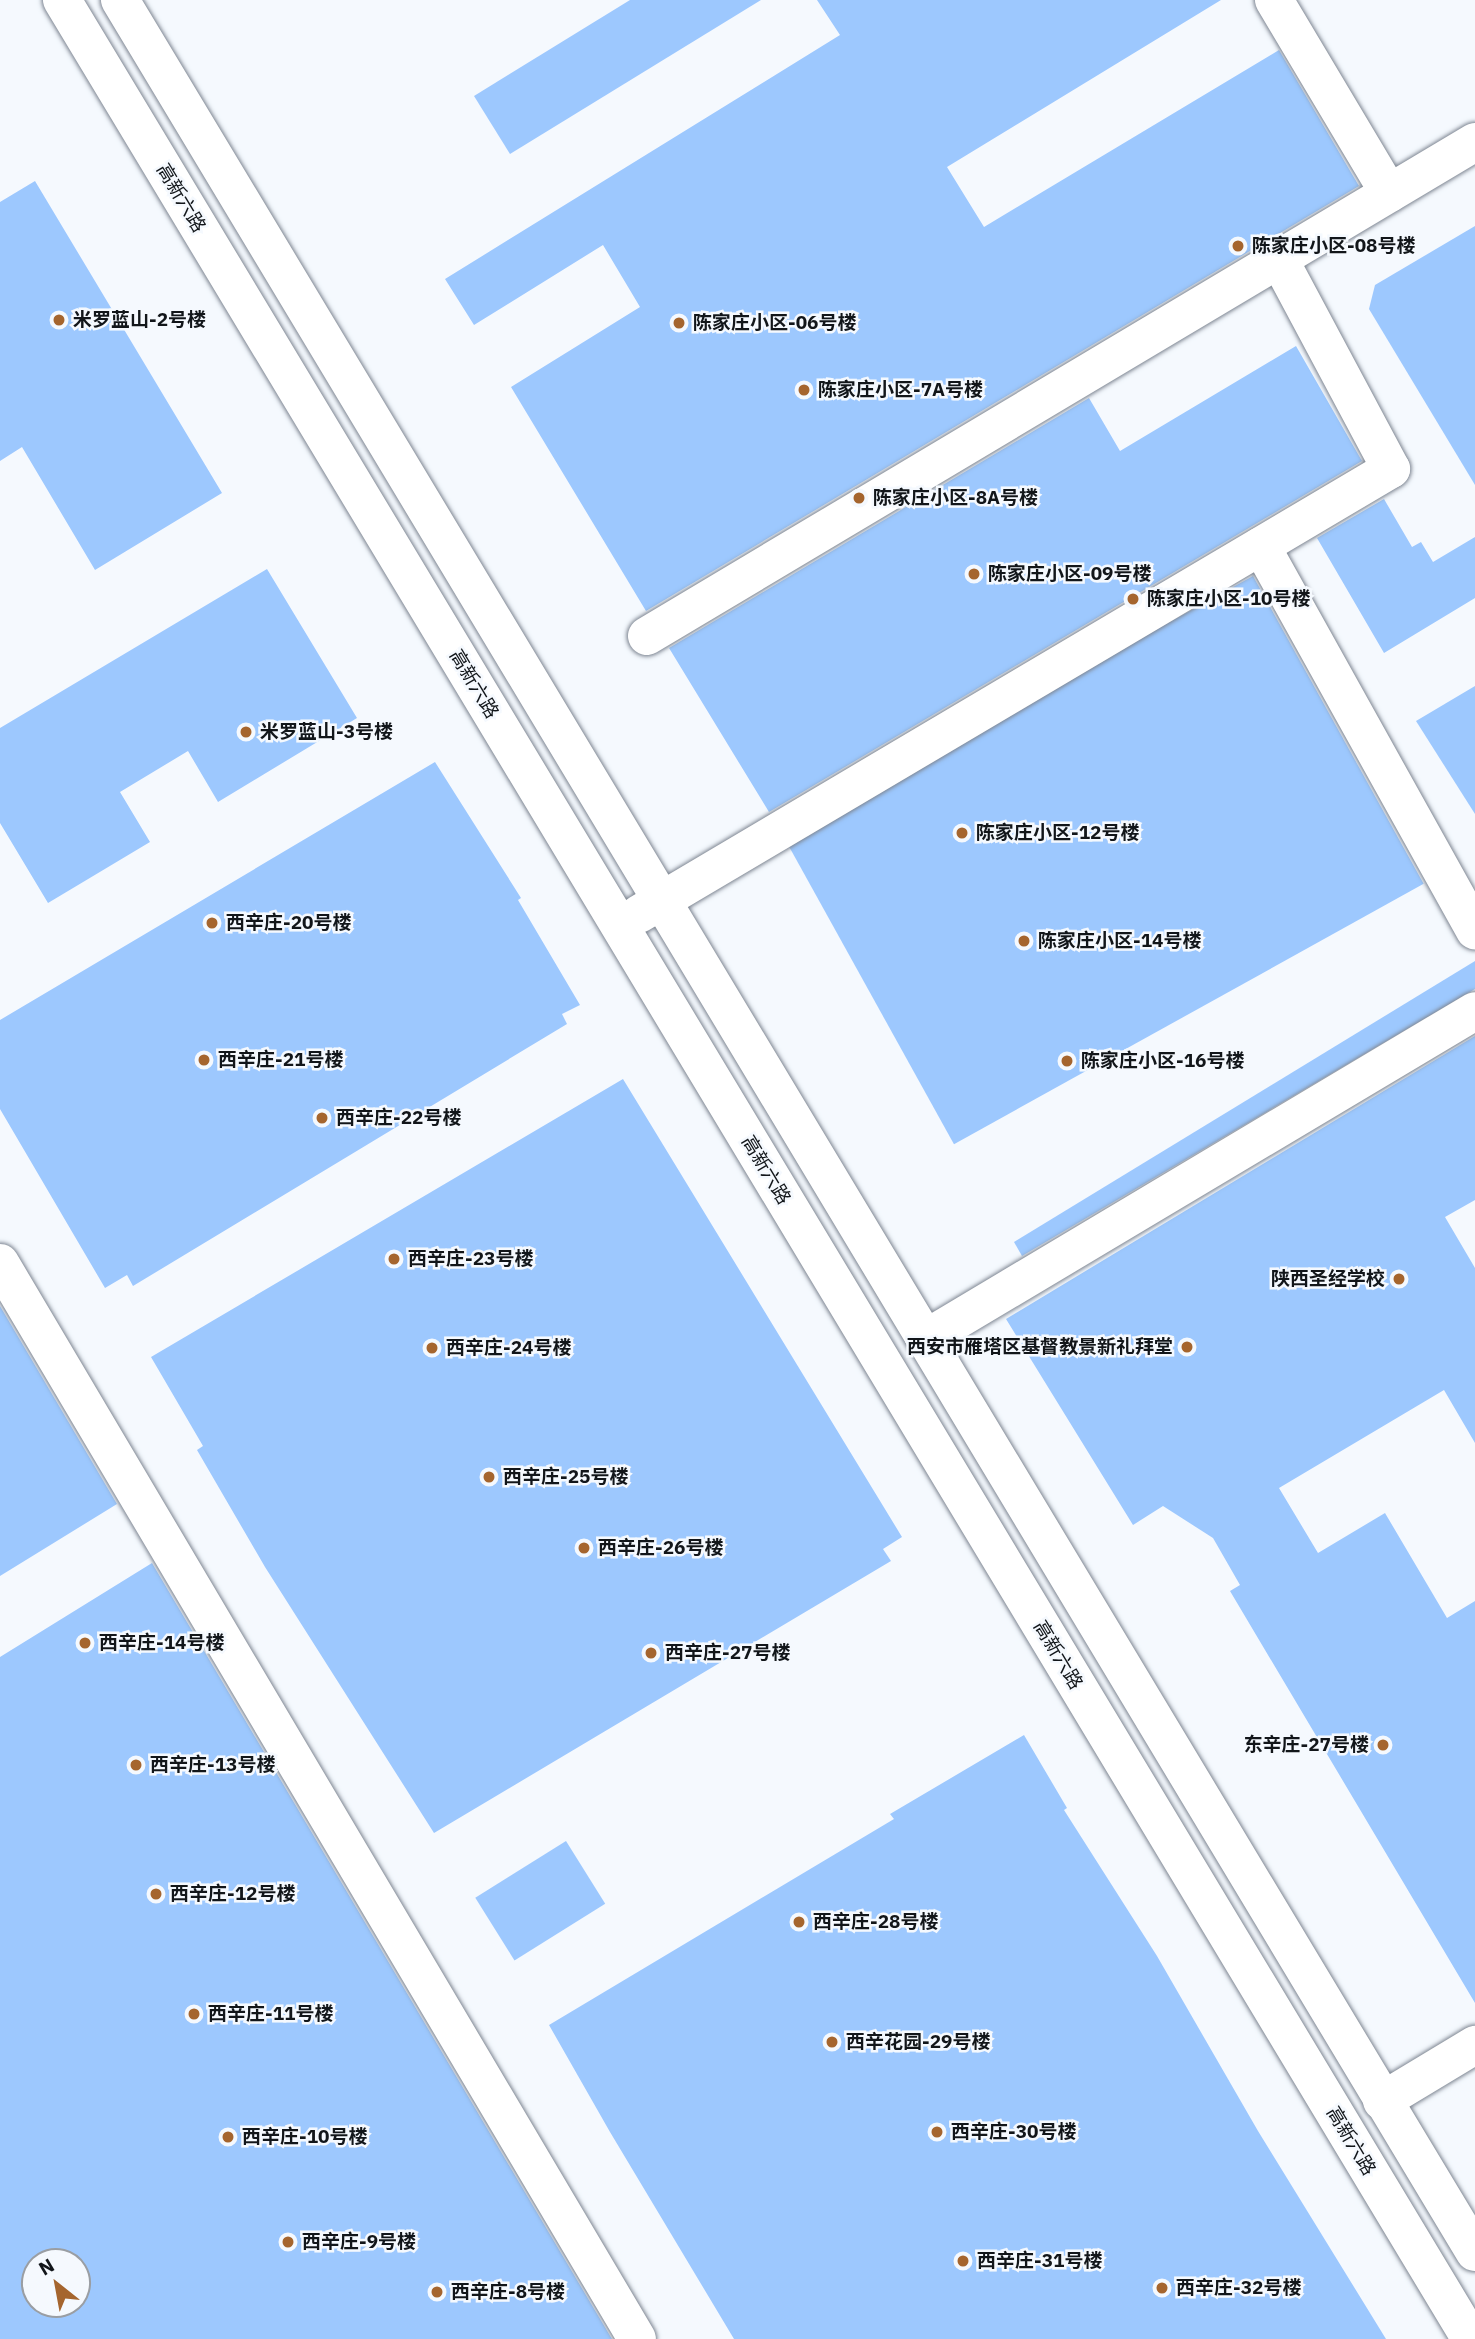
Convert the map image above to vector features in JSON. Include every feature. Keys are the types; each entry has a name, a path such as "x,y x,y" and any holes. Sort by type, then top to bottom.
{"street":[{"name":"高新六路","path":"62,0 1471,2339"},
{"path":"120,0 1475,2252"},
{"path":"1274,0 1390,193"},
{"path":"647,636 1475,142"},
{"path":"620,926 1391,469 1279,259"},
{"path":"1261,546 1475,930"},
{"path":"925,1339 1475,1011"},
{"path":"0,1263 637,2339"},
{"path":"1382,2101 1475,2045"}],"building":[{"path":"630,0 761,0 510,154 474,96"},
{"path":"817,0 1221,0 947,167 984,227 1279,50 1359,186 646,611 511,387 640,307 603,245 474,325 445,279 840,35"},
{"name":"米罗蓝山-2号楼","path":"35,181 222,493 95,570 22,447 0,461 0,202"},
{"path":"1475,226 1475,485 1369,309 1375,285"},
{"path":"1296,346 1362,461 769,812 669,648 1089,398 1120,451"},
{"path":"1384,499 1412,547 1421,542 1433,562 1475,537 1475,598 1384,653 1317,538"},
{"name":"米罗蓝山-3号楼","path":"267,569 357,718 218,802 188,751 120,792 150,842 48,903 0,823 0,728"},
{"path":"1253,576 1424,884 954,1144 783,836"},
{"path":"1475,686 1475,814 1416,721"},
{"path":"435,762 521,898 518,900 580,1005 562,1014 567,1024 133,1286 127,1275 105,1288 0,1109 0,1020"},
{"path":"1475,961 1475,989 1022,1256 1014,1242"},
{"path":"1475,1036 1475,1200 1445,1217 1475,1268 1475,1443 1444,1390 1279,1488 1318,1553 1385,1513 1447,1618 1475,1601 1475,2003 1230,1591 1240,1585 1213,1538 1163,1506 1133,1525 1006,1319"},
{"path":"623,1079 902,1537 883,1549 891,1561 434,1833 265,1567 197,1450 203,1446 151,1357"},
{"path":"0,1306 117,1504 0,1576"},
{"path":"152,1563 612,2339 0,2339 0,1657"},
{"path":"1024,1735 1067,1808 1064,1810 1157,1956 1258,2131 1386,2339 734,2339 549,2025 894,1819 890,1814"},
{"path":"566,1841 605,1904 514,1960 475,1898"}],"place":[{"name":"陈家庄小区-08号楼","path":"1238,246"},
{"name":"米罗蓝山-2号楼","path":"59,320"},
{"name":"陈家庄小区-06号楼","path":"679,323"},
{"name":"陈家庄小区-7A号楼","path":"804,390"},
{"name":"陈家庄小区-8A号楼","path":"859,498"},
{"name":"陈家庄小区-09号楼","path":"974,574"},
{"name":"陈家庄小区-10号楼","path":"1133,599"},
{"name":"米罗蓝山-3号楼","path":"246,732"},
{"name":"陈家庄小区-12号楼","path":"962,833"},
{"name":"西辛庄-20号楼","path":"212,923"},
{"name":"陈家庄小区-14号楼","path":"1024,941"},
{"name":"西辛庄-21号楼","path":"204,1060"},
{"name":"陈家庄小区-16号楼","path":"1067,1061"},
{"name":"西辛庄-22号楼","path":"322,1118"},
{"name":"西辛庄-23号楼","path":"394,1259"},
{"name":"陕西圣经学校","path":"1399,1279"},
{"name":"西安市雁塔区基督教景新礼拜堂","path":"1187,1347"},
{"name":"西辛庄-24号楼","path":"432,1348"},
{"name":"西辛庄-25号楼","path":"489,1477"},
{"name":"西辛庄-26号楼","path":"584,1548"},
{"name":"西辛庄-14号楼","path":"85,1643"},
{"name":"西辛庄-27号楼","path":"651,1653"},
{"name":"东辛庄-27号楼","path":"1383,1745"},
{"name":"西辛庄-13号楼","path":"136,1765"},
{"name":"西辛庄-12号楼","path":"156,1894"},
{"name":"西辛庄-28号楼","path":"799,1922"},
{"name":"西辛庄-11号楼","path":"194,2014"},
{"name":"西辛花园-29号楼","path":"832,2042"},
{"name":"西辛庄-30号楼","path":"937,2132"},
{"name":"西辛庄-10号楼","path":"228,2137"},
{"name":"西辛庄-9号楼","path":"288,2242"},
{"name":"西辛庄-31号楼","path":"963,2261"},
{"name":"西辛庄-32号楼","path":"1162,2288"},
{"name":"西辛庄-8号楼","path":"437,2292"}]}
